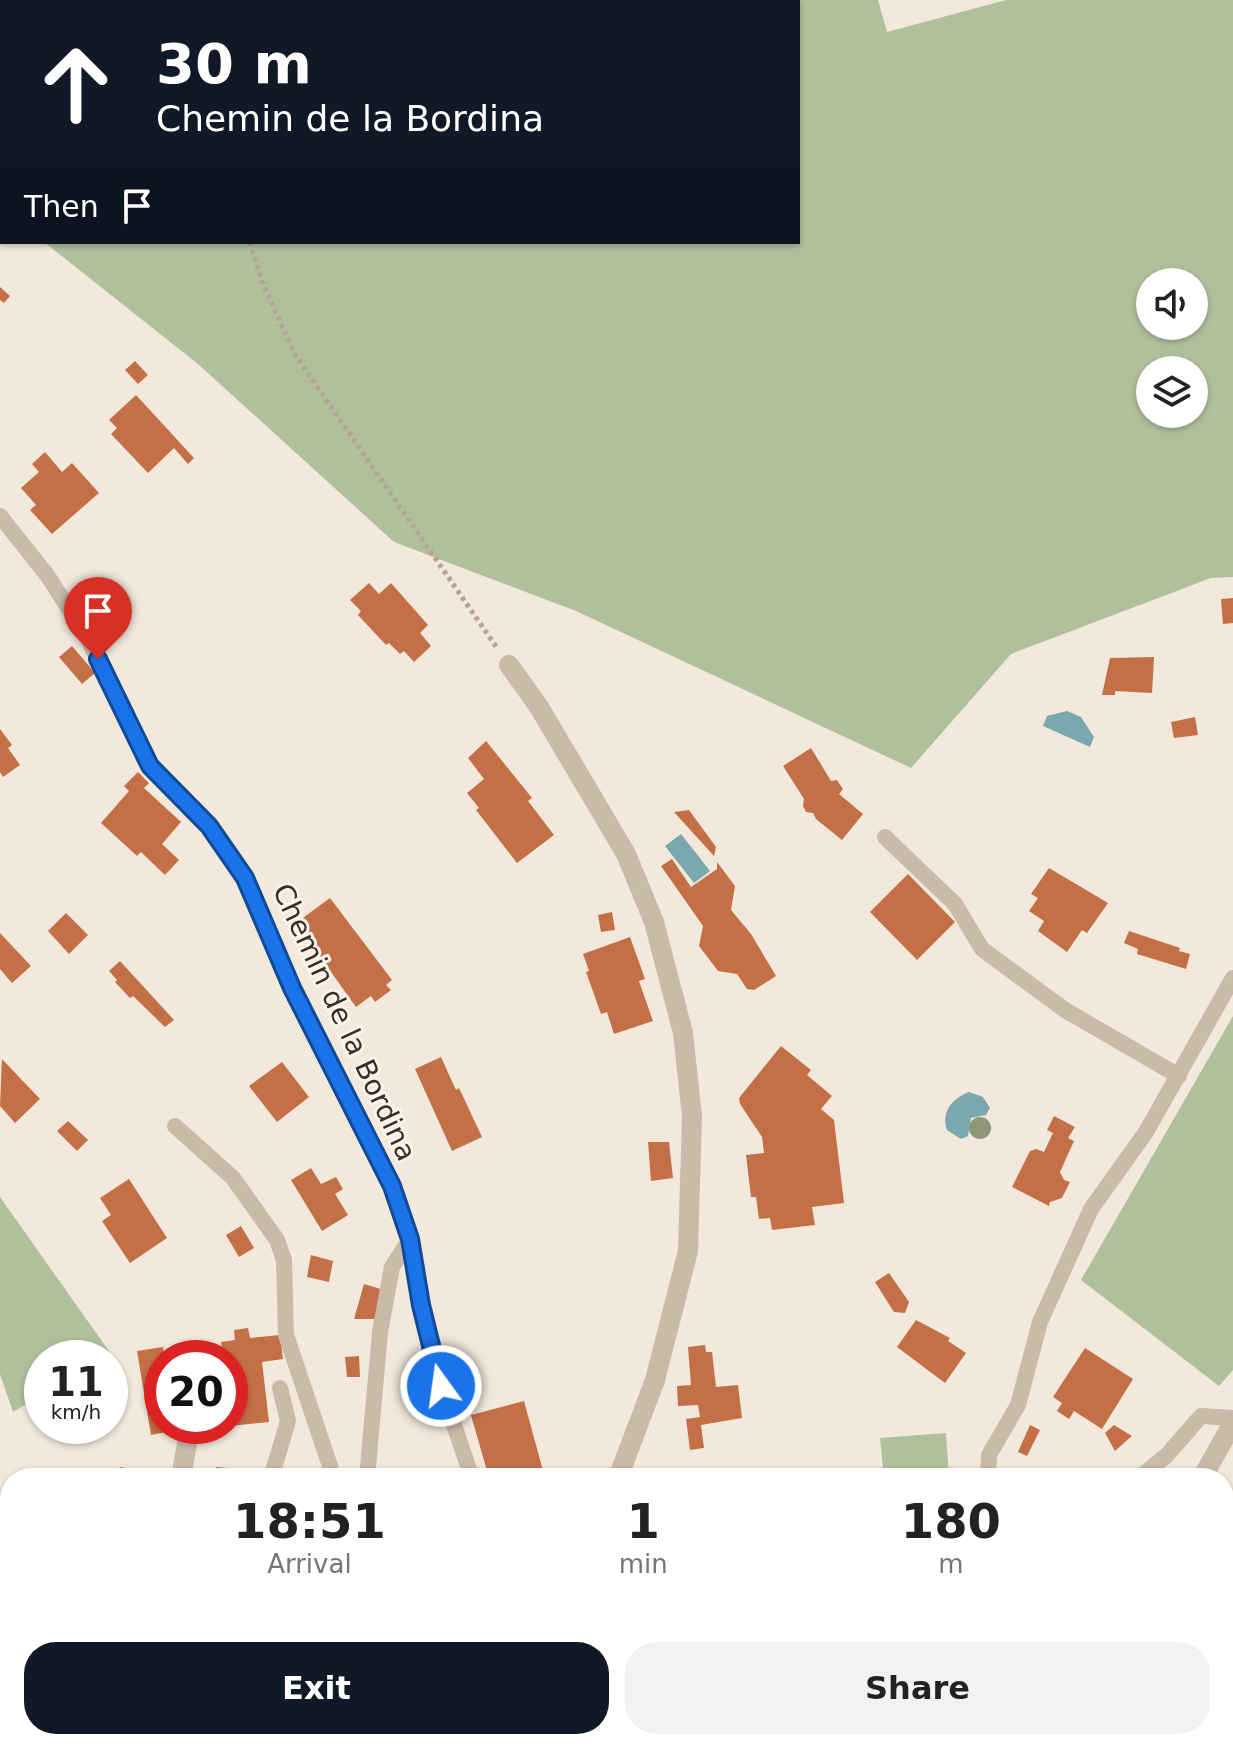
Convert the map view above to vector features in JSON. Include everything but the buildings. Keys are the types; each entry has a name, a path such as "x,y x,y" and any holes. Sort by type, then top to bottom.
{"street":[{"path":"509,665 539,707 626,854 654,922 683,1033 692,1116 688,1251 655,1380 622,1468"},
{"path":"1207,1468 1233,1420"},
{"path":"183,1468 187,1444"}],"lane":[{"name":"Chemin de la Bordina","path":"0,516 47,575 87,637 150,766 209,826 245,878 292,988 392,1186 410,1239 421,1305 441,1386 469,1468"},
{"path":"885,837 955,904 982,949 1065,1010 1179,1076"},
{"path":"988,1468 989,1455 1018,1405 1040,1322 1091,1209 1146,1132 1233,978"},
{"path":"175,1126 233,1178 277,1240 284,1260 286,1335 331,1468"},
{"path":"368,1468 380,1332 392,1267 410,1239"},
{"path":"274,1468 288,1421 280,1388"},
{"path":"1151,1468 1167,1455 1201,1416 1233,1420"}],"path":[{"path":"251,244 261,279 294,353 509,665"}],"green space":[{"path":"800,0 878,0 887,32 1006,0 1233,0 1233,577 1211,578 1011,654 911,768 576,611 394,542 198,364 47,244 800,244"},
{"path":"1233,1016 1233,1370 1219,1386 1081,1280"},
{"path":"0,1197 101,1340 24,1340 24,1406 13,1412 0,1374"},
{"path":"946,1433 948,1468 883,1468 880,1438"}],"water":[{"path":"1067,711 1081,717 1094,737 1090,747 1043,726 1047,716"},
{"path":"681,834 710,871 694,883 665,846"},
{"path":"969,1092 983,1097 990,1108 986,1115 971,1118 968,1136 961,1139 947,1130 947,1111 953,1102"}],"route":[{"path":"98,659 150,766 209,826 245,878 292,988 392,1186 410,1239 421,1305 441,1386"}]}
